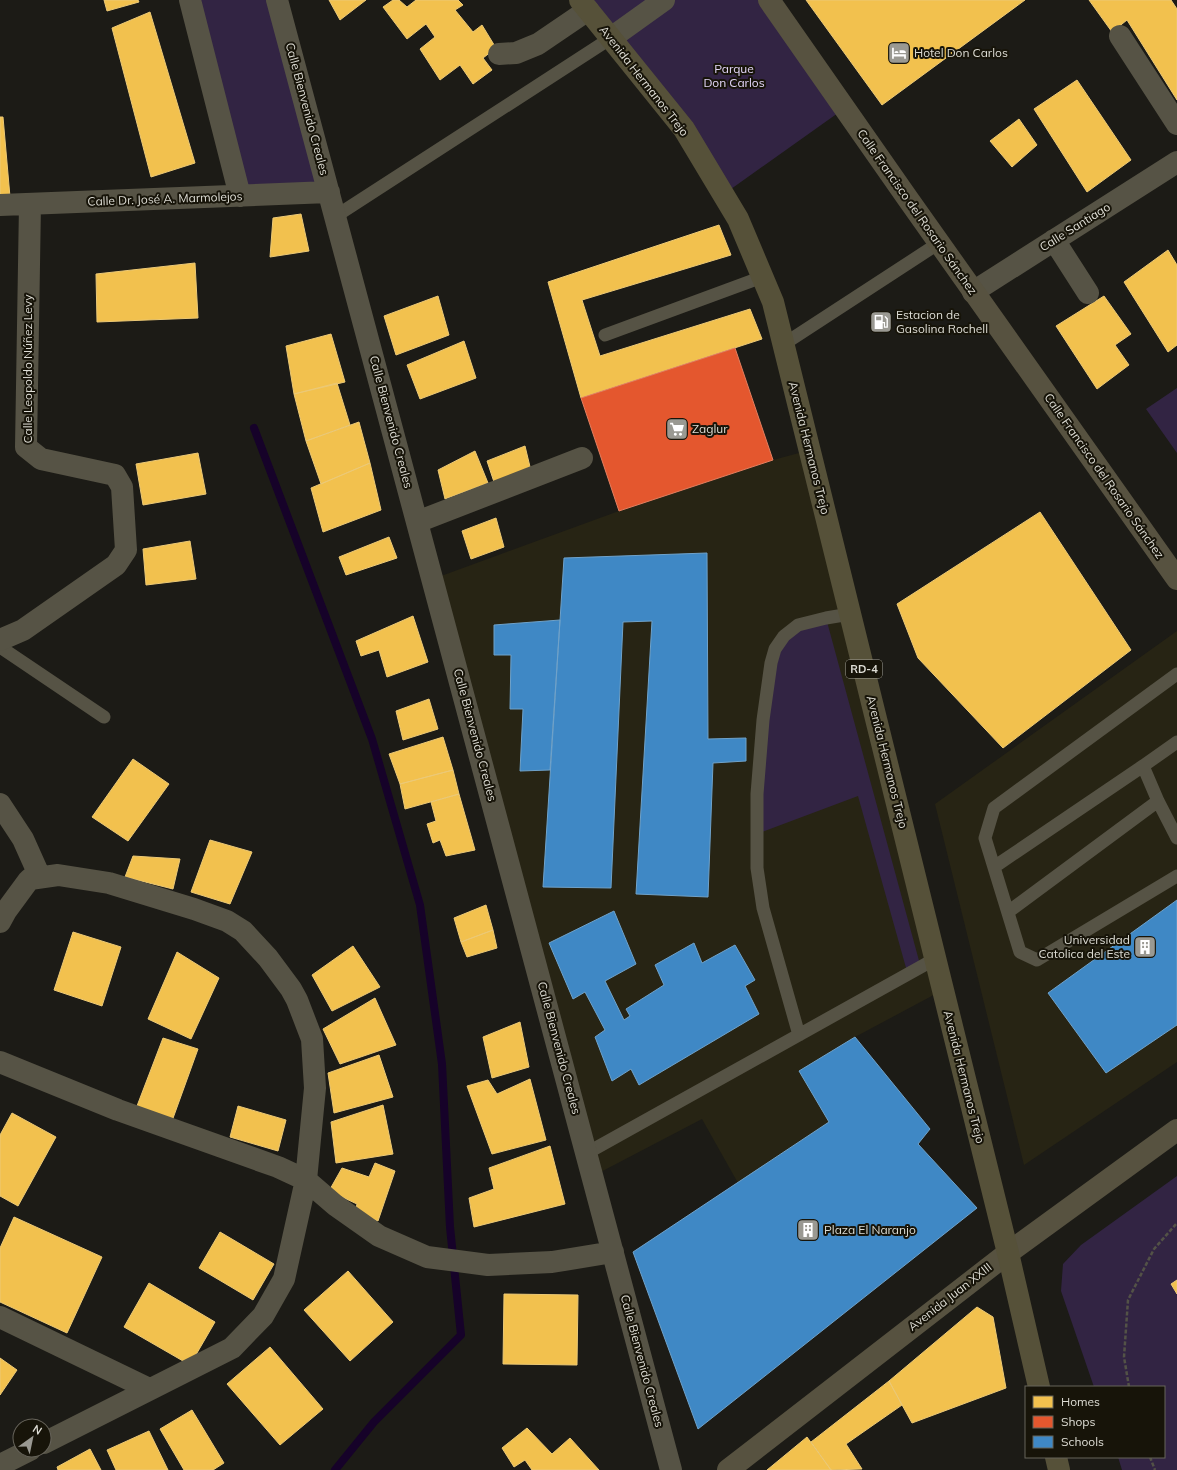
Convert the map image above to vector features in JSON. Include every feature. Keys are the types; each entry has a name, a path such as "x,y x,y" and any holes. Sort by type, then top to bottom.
{"main road":[{"name":"Calle Francisco del Rosario Sánchez","path":"770,0 973,292 1177,579"},
{"name":"Avenida Hermanos Trejo","path":"584,5 684,129 738,219 773,302 1008,1253 1039,1386"},
{"name":"Avenida Juan XXIII","path":"728,1470 1008,1253 1177,1130"},
{"path":"1056,1458 1059,1470"}],"street":[{"path":"190,0 240,196"},
{"name":"Calle Bienvenido Creales","path":"278,0 671,1470"},
{"path":"611,38 664,0"},
{"path":"499,54 516,53 538,44 584,5"},
{"path":"1120,36 1177,124"},
{"name":"Calle Santiago","path":"973,292 1177,162"},
{"name":"Calle Dr. José A. Marmolejos","path":"0,205 329,192"},
{"name":"Calle Leopoldo Núñez Levy","path":"0,640 23,630 116,565 126,550 122,486 115,475 41,459 26,448 30,204"},
{"path":"1054,240 1088,293"},
{"path":"418,522 582,458"},
{"path":"0,804 23,839 40,877"},
{"path":"0,922 6,911 30,879 58,875 109,883 194,909 235,925 243,931 268,958 291,989 297,1000 312,1039 315,1088 306,1180 284,1279 263,1316 232,1348 52,1439"},
{"path":"0,1062 118,1110 278,1167 306,1180 335,1205 379,1236 427,1258 488,1265 552,1262 613,1252"},
{"path":"0,1317 149,1389"},
{"path":"0,1466 15,1458"}],"lane":[{"path":"336,216 611,38"},
{"path":"784,344 939,243"},
{"path":"605,335 762,277"},
{"path":"799,1035 762,908 757,868 757,794 762,720 771,663 775,649 784,636 798,625 850,614"},
{"path":"0,647 104,717"},
{"path":"1177,674 994,808 985,838 1020,952 1037,960 1177,876"},
{"path":"994,867 1177,742"},
{"path":"1143,766 1158,801 1177,838"},
{"path":"1008,912 1158,801"},
{"path":"587,1153 936,960"}],"path":[{"path":"1129,1386 1124,1357 1128,1300 1154,1249 1177,1223"},
{"path":"1150,1458 1155,1470"}],"shaded area":[{"path":"810,450 943,990 855,1037 799,1071 829,1122 738,1183 702,1119 593,1176 433,579 619,511 773,460"},
{"path":"1177,631 1177,1062 1024,1165 935,804"}],"green space":[{"path":"190,0 277,0 329,192 240,196"},
{"name":"Parque Don Carlos","path":"580,0 769,0 845,108 724,194"},
{"path":"1177,388 1177,453 1146,409"},
{"path":"826,618 921,968 908,975 858,796 757,834 763,720 784,636"},
{"path":"1177,1176 1177,1470 1122,1470 1118,1458 1165,1458 1165,1386 1094,1386 1061,1291 1063,1264 1081,1245"}],"building: Homes":[{"path":"104,0 138,0 139,2 107,11"},
{"path":"329,0 366,0 340,20"},
{"path":"393,0 399,0 407,7 416,0 458,0 463,5 455,10 473,32 482,25 496,48 483,58 492,70 473,84 460,65 440,80 420,49 435,37 426,24 407,39 383,7"},
{"name":"Hotel Don Carlos","path":"806,0 1025,0 882,105"},
{"path":"1089,0 1171,0 1177,9 1177,100 1127,20 1112,32"},
{"path":"150,12 195,163 151,177 112,28"},
{"path":"1077,80 1131,160 1087,192 1034,109"},
{"path":"0,117 3,117 10,197 0,197"},
{"path":"1019,119 1037,145 1012,167 990,141"},
{"path":"301,214 309,251 270,257 273,218"},
{"path":"719,225 731,255 582,300 600,356 750,309 762,339 581,398 548,282"},
{"path":"1168,250 1177,265 1177,345 1168,352 1124,282"},
{"path":"195,263 198,318 97,322 96,274"},
{"path":"438,296 449,335 396,355 384,316"},
{"path":"1104,296 1131,334 1115,345 1129,365 1097,389 1056,326"},
{"path":"331,334 345,382 294,394 286,346"},
{"path":"464,341 476,378 420,399 407,365"},
{"path":"337,383 350,425 306,441 294,394"},
{"path":"359,422 370,463 321,484 306,441"},
{"path":"525,446 531,471 494,482 487,461"},
{"path":"475,451 488,483 445,499 438,470"},
{"path":"198,453 206,494 143,505 136,464"},
{"path":"370,463 381,510 323,532 311,488"},
{"path":"1040,512 1131,650 1003,748 918,658 897,604"},
{"path":"496,518 504,547 471,559 462,531"},
{"path":"389,537 397,558 346,575 339,557"},
{"path":"190,541 196,579 146,585 143,549"},
{"path":"413,616 428,662 387,677 379,650 361,656 356,641"},
{"path":"429,699 438,729 403,740 396,711"},
{"path":"443,737 453,770 400,784 389,754"},
{"path":"133,759 169,784 128,841 92,817"},
{"path":"453,770 459,794 405,809 400,784"},
{"path":"459,794 475,850 446,856 440,840 433,843 427,824 436,821 431,802"},
{"path":"210,840 252,852 230,904 191,892"},
{"path":"133,856 180,859 173,889 125,877"},
{"path":"486,905 493,930 461,942 454,918"},
{"path":"493,930 497,948 467,957 461,942"},
{"path":"73,932 121,947 102,1006 54,990"},
{"path":"353,946 380,987 332,1011 312,975"},
{"path":"177,952 219,978 191,1039 148,1019"},
{"path":"375,998 396,1045 340,1064 323,1029"},
{"path":"520,1022 529,1067 492,1078 483,1037"},
{"path":"163,1038 198,1049 172,1121 137,1106"},
{"path":"379,1055 393,1097 334,1113 328,1073"},
{"path":"530,1079 546,1140 492,1154 467,1086 488,1080 497,1094"},
{"path":"383,1105 393,1154 336,1163 331,1122"},
{"path":"238,1106 286,1120 278,1151 230,1137"},
{"path":"12,1113 56,1137 18,1206 0,1196 0,1135"},
{"path":"550,1146 565,1204 474,1227 469,1198 494,1189 489,1168"},
{"path":"375,1163 395,1171 378,1221 355,1212 357,1204 329,1191 342,1168 369,1177"},
{"path":"14,1217 102,1257 67,1333 0,1302 0,1248"},
{"path":"220,1232 274,1264 253,1300 199,1268"},
{"path":"348,1271 393,1322 350,1361 304,1310"},
{"path":"1177,1280 1177,1294 1171,1284"},
{"path":"149,1283 215,1322 190,1365 124,1327"},
{"path":"504,1294 578,1295 577,1365 503,1364"},
{"path":"977,1307 993,1317 1006,1388 912,1423 889,1381"},
{"path":"270,1347 323,1409 280,1445 227,1384"},
{"path":"0,1358 17,1370 0,1395"},
{"path":"889,1381 902,1405 846,1444 862,1469 831,1470 811,1442"},
{"path":"192,1410 224,1463 213,1470 184,1470 160,1429"},
{"path":"527,1428 552,1454 570,1438 599,1470 532,1470 525,1460 514,1467 502,1448"},
{"path":"149,1431 168,1470 116,1470 107,1450"},
{"path":"807,1437 831,1470 767,1470"},
{"path":"90,1449 101,1470 58,1470 57,1467"}],"building: Shops":[{"name":"Zaglur","path":"735,348 773,460 619,511 581,398"}],"building: Schools":[{"path":"707,553 708,739 746,738 746,761 713,763 708,897 636,894 652,621 623,622 611,888 543,887 564,558"},
{"path":"560,620 550,770 520,771 523,709 510,709 511,655 494,655 494,625"},
{"name":"Universidad Catolica del Este","path":"1177,900 1177,1025 1106,1073 1048,993"},
{"path":"614,911 636,964 605,981 624,1020 630,1016 626,1009 664,985 655,965 694,943 702,963 735,945 755,980 745,986 759,1014 639,1085 631,1069 612,1081 595,1037 605,1030 585,992 573,999 549,943"},
{"name":"Plaza El Naranjo","path":"855,1037 930,1129 918,1144 977,1208 698,1429 633,1252 829,1122 799,1071"}],"waterway":[{"path":"254,428 372,739 420,905 442,1064 450,1227 461,1335 374,1422 335,1470"}],"place":[{"name":"Hotel Don Carlos","path":"899,53"},
{"name":"Estacion de Gasolina Rochell","path":"881,322"},
{"name":"Zaglur","path":"677,429"},
{"name":"Universidad Catolica del Este","path":"1145,947"},
{"name":"Plaza El Naranjo","path":"808,1230"}]}
